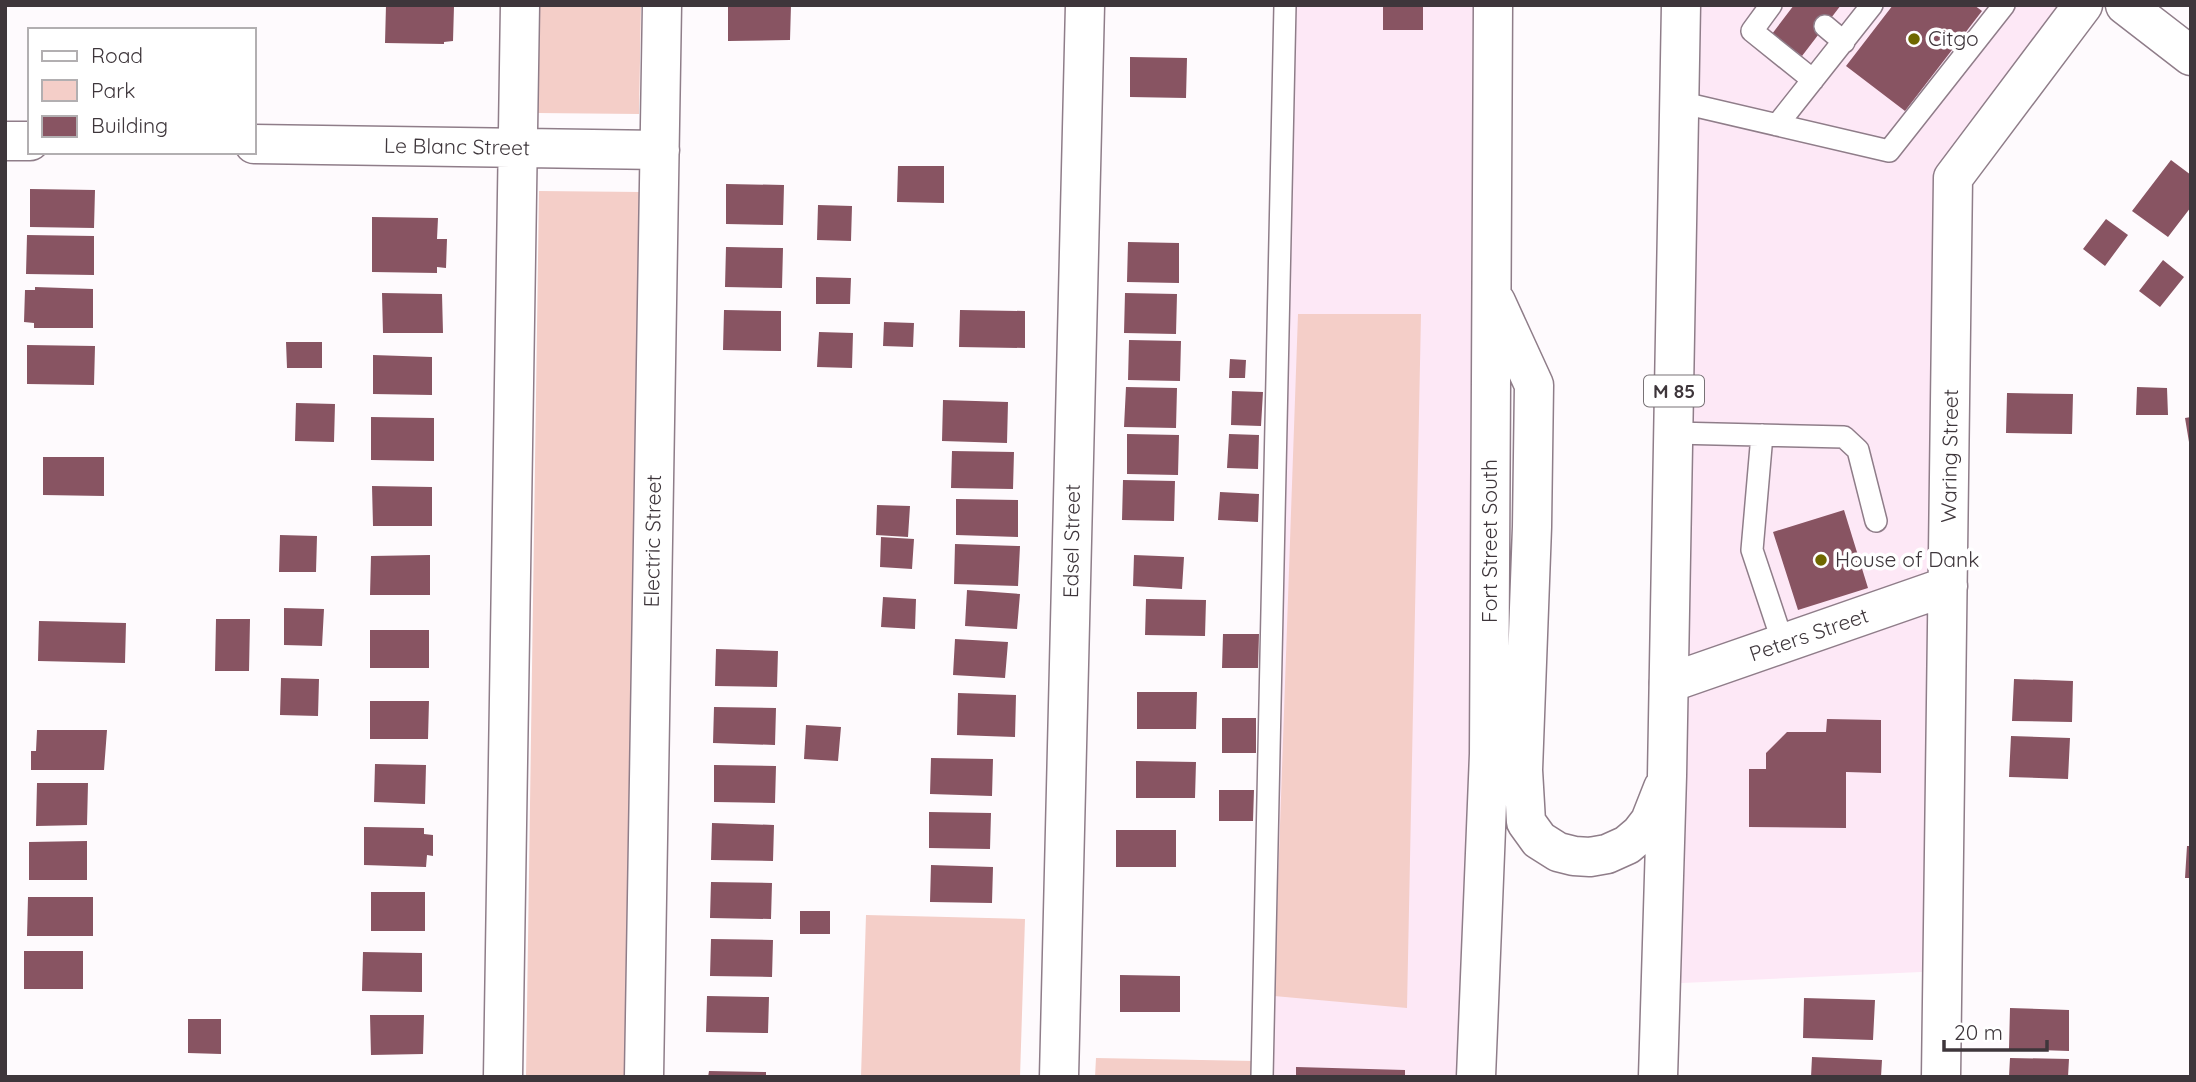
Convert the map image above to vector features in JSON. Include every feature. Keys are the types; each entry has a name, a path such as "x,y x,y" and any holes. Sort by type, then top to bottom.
{"street":[{"path":"503,1077 520,5"},
{"name":"Electric Street","path":"644,1077 662,5"},
{"name":"Edsel Street","path":"1059,1077 1085,5"},
{"name":"Fort Street South","path":"1476,1077 1489,754 1493,5"},
{"name":"M 85","path":"1658,1077 1669,683 1681,5"},
{"name":"Waring Street","path":"1941,1077 1954,178 2083,5"},
{"path":"2124,5 2191,56"},
{"path":"5,141 28,141"},
{"name":"Le Blanc Street","path":"256,144 660,149"},
{"path":"1490,290 1534,385 1523,770 1526,822 1539,840 1558,852 1590,857 1607,853 1627,845 1640,834 1650,821 1667,776"},
{"name":"Peters Street","path":"1669,683 1948,586"}],"lane":[{"path":"1262,1077 1285,5"},
{"path":"1771,5 1752,31 1813,80"},
{"path":"1679,102 1889,151 2004,5"},
{"path":"1777,125 1844,42 1868,6"},
{"path":"1825,26 1844,42"},
{"path":"1674,433 1844,437 1858,450 1876,521"},
{"path":"1762,435 1752,550 1783,643"}],"shaded area":[{"path":"1285,5 1493,5 1476,1077 1262,1077"},
{"path":"1681,5 2083,5 1953,178 1943,971 1661,984"}],"green space":[{"path":"538,5 641,5 639,114 537,113"},
{"path":"539,191 641,192 628,1077 526,1077"},
{"path":"1298,314 1421,314 1407,1008 1274,996"},
{"path":"866,915 1025,919 1020,1077 861,1077"},
{"path":"1096,1058 1254,1061 1254,1077 1095,1077"}],"building":[{"path":"386,5 454,6 453,41 444,44 385,43"},
{"path":"728,5 791,5 790,40 728,41"},
{"path":"1383,5 1423,5 1423,30 1383,30"},
{"path":"1794,5 1841,5 1802,56 1772,34"},
{"name":"Citgo","path":"1893,5 1974,5 1982,11 1905,111 1846,66"},
{"path":"1130,57 1187,58 1186,98 1130,97"},
{"path":"2171,160 2191,175 2191,207 2168,237 2132,211"},
{"path":"898,166 944,166 944,203 897,202"},
{"path":"726,184 784,185 783,225 726,224"},
{"path":"30,189 95,190 94,228 30,227"},
{"path":"818,205 852,206 851,241 817,240"},
{"path":"372,217 438,218 437,239 447,239 446,268 437,267 437,273 372,272"},
{"path":"2106,219 2128,235 2105,266 2083,249"},
{"path":"27,235 94,236 94,275 26,274"},
{"path":"1128,242 1179,243 1179,283 1127,282"},
{"path":"726,247 783,248 782,288 725,287"},
{"path":"2163,260 2184,277 2160,307 2139,291"},
{"path":"816,277 851,278 850,304 816,304"},
{"path":"35,287 93,289 93,328 34,328 34,323 24,322 25,290 35,290"},
{"path":"382,293 442,294 443,333 383,333"},
{"path":"1125,293 1177,294 1176,334 1124,333"},
{"path":"724,310 781,311 781,351 723,350"},
{"path":"960,310 1025,311 1025,348 959,347"},
{"path":"884,322 914,323 913,347 883,346"},
{"path":"819,332 853,333 852,368 817,367"},
{"path":"1129,340 1181,341 1180,381 1128,380"},
{"path":"286,342 322,342 322,368 287,368"},
{"path":"27,345 95,346 94,385 27,384"},
{"path":"373,355 432,357 432,395 373,394"},
{"path":"1230,359 1246,360 1245,378 1229,378"},
{"path":"1126,387 1177,388 1176,428 1124,427"},
{"path":"2137,387 2167,388 2168,415 2136,415"},
{"path":"1232,391 1263,392 1261,426 1231,425"},
{"path":"2007,393 2073,394 2072,434 2006,433"},
{"path":"943,400 1008,402 1007,443 942,441"},
{"path":"296,403 335,404 334,442 295,441"},
{"path":"371,417 434,418 434,461 371,460"},
{"path":"2191,417 2191,441 2189,442 2185,418"},
{"path":"1127,434 1179,435 1178,475 1127,474"},
{"path":"1229,434 1259,435 1258,469 1227,468"},
{"path":"952,451 1014,452 1013,489 951,488"},
{"path":"43,457 104,457 104,496 43,495"},
{"path":"1123,480 1175,481 1174,521 1122,520"},
{"path":"372,486 432,487 432,526 373,526"},
{"path":"1220,492 1259,494 1258,522 1218,520"},
{"path":"956,499 1018,500 1018,537 956,535"},
{"path":"877,505 910,506 908,537 876,535"},
{"name":"House of Dank","path":"1844,510 1868,588 1798,610 1773,532"},
{"path":"280,535 317,536 316,572 279,572"},
{"path":"881,537 914,539 912,569 880,567"},
{"path":"955,544 1020,546 1018,586 954,584"},
{"path":"430,555 430,595 370,595 371,556"},
{"path":"1134,555 1184,557 1182,589 1133,586"},
{"path":"967,590 1020,594 1017,629 965,626"},
{"path":"883,597 916,599 915,629 881,627"},
{"path":"1146,599 1206,600 1205,636 1145,635"},
{"path":"284,608 324,609 322,646 284,645"},
{"path":"216,619 250,619 249,671 215,671"},
{"path":"39,621 126,623 125,663 38,661"},
{"path":"370,630 429,630 429,668 370,668"},
{"path":"1223,634 1259,634 1258,668 1222,668"},
{"path":"955,639 1008,642 1005,678 953,675"},
{"path":"716,649 778,651 777,687 715,686"},
{"path":"281,678 319,679 318,716 280,715"},
{"path":"2014,679 2073,681 2072,722 2012,721"},
{"path":"1137,692 1197,692 1196,729 1137,729"},
{"path":"958,693 1016,695 1015,737 957,735"},
{"path":"370,701 429,701 428,739 370,739"},
{"path":"714,707 776,708 775,745 713,743"},
{"path":"1222,718 1256,718 1256,753 1222,753"},
{"path":"1827,719 1881,720 1881,773 1846,772 1846,828 1749,827 1749,769 1766,769 1766,753 1787,732 1826,732"},
{"path":"806,725 841,727 838,761 804,759"},
{"path":"37,730 107,730 104,770 31,770 31,751 36,751"},
{"path":"2011,736 2070,738 2068,779 2009,777"},
{"path":"931,758 993,759 992,796 930,794"},
{"path":"1136,761 1196,762 1195,798 1136,798"},
{"path":"375,764 426,765 425,804 374,802"},
{"path":"714,765 776,766 775,803 714,802"},
{"path":"37,783 88,783 87,825 36,826"},
{"path":"1219,790 1254,790 1253,821 1219,821"},
{"path":"929,812 991,813 990,849 929,848"},
{"path":"712,823 774,825 773,861 711,860"},
{"path":"364,827 424,828 424,834 433,835 433,856 427,855 426,867 364,865"},
{"path":"1116,830 1176,830 1176,867 1116,867"},
{"path":"87,841 87,880 29,880 29,842"},
{"path":"2187,846 2191,846 2191,878 2185,878"},
{"path":"931,865 993,867 992,903 930,902"},
{"path":"711,882 772,883 771,919 710,918"},
{"path":"371,892 425,892 425,931 371,931"},
{"path":"28,897 93,897 93,936 27,936"},
{"path":"800,911 830,911 830,934 800,934"},
{"path":"711,939 773,940 772,977 710,976"},
{"path":"24,951 83,951 83,989 24,989"},
{"path":"363,952 422,953 422,992 362,991"},
{"path":"1120,975 1180,976 1180,1012 1120,1012"},
{"path":"707,996 769,997 768,1033 706,1032"},
{"path":"1804,998 1875,1000 1873,1040 1803,1038"},
{"path":"2010,1008 2069,1010 2069,1051 2009,1049"},
{"path":"370,1015 424,1015 423,1054 371,1055"},
{"path":"188,1019 221,1019 221,1054 188,1053"},
{"path":"1812,1057 1882,1060 1881,1077 1811,1077"},
{"path":"2010,1058 2069,1059 2068,1077 2009,1077"},
{"path":"1296,1067 1405,1070 1405,1077 1296,1077"},
{"path":"709,1071 766,1072 766,1077 708,1077"}],"place":[{"name":"Citgo","path":"1914,39"},
{"name":"House of Dank","path":"1821,560"}]}
